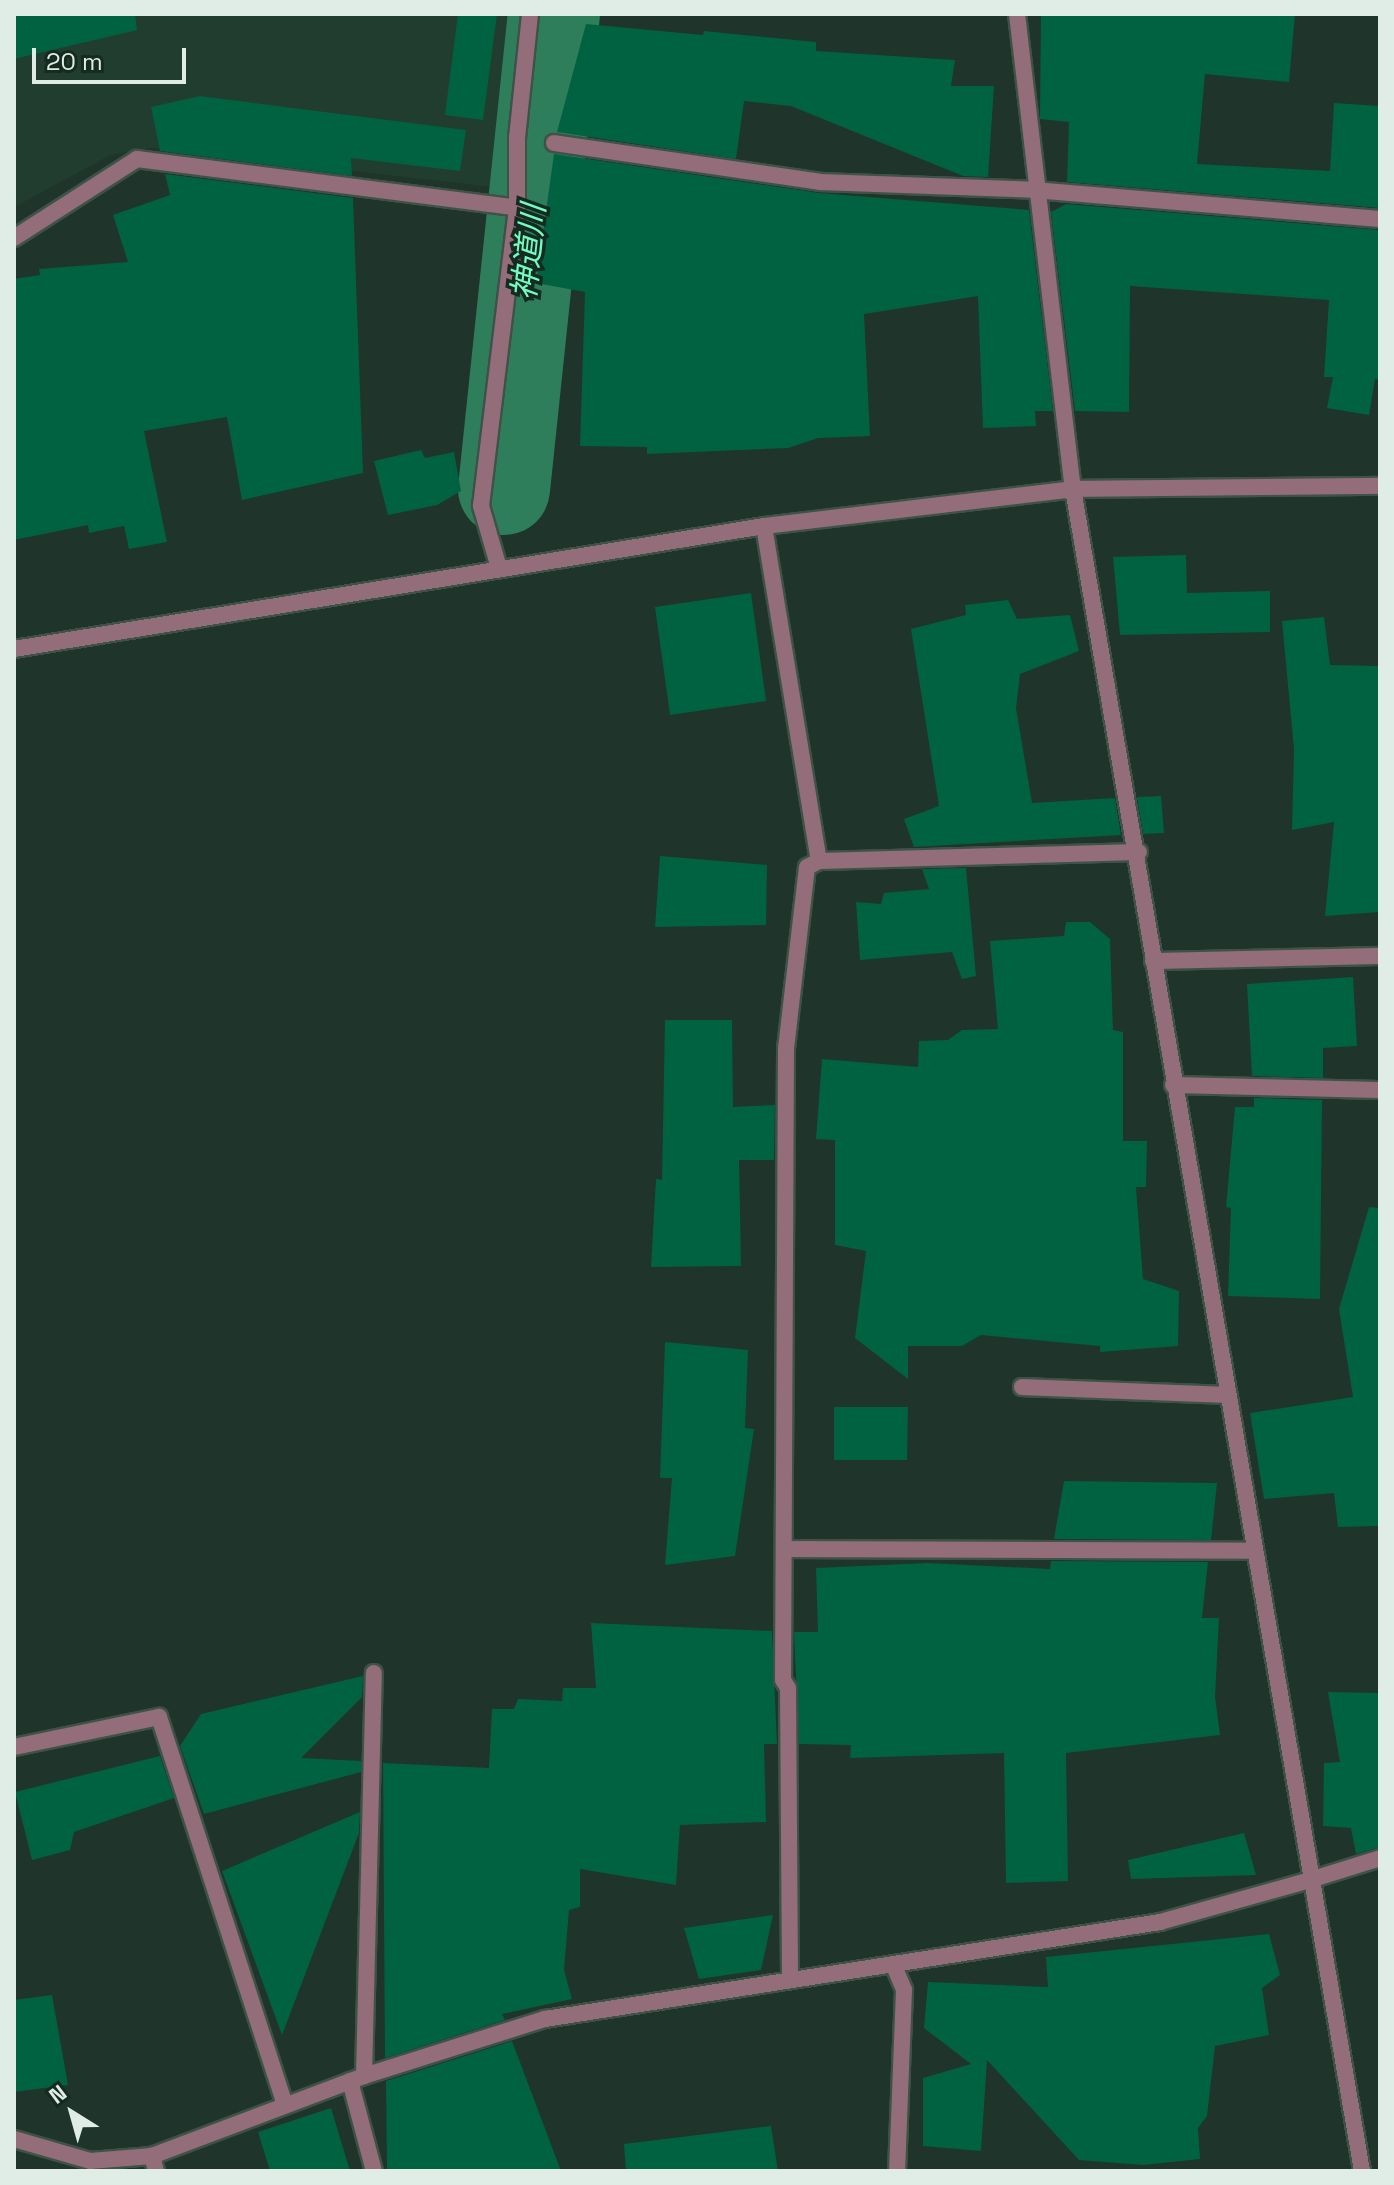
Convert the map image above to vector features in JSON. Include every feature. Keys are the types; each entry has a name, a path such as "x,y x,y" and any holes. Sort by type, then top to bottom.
{"street":[{"path":"499,568 481,506 517,208 517,138 530,14"},
{"path":"1017,14 1034,190 1073,489 1139,852 1173,1085 1362,2171"},
{"path":"554,143 820,182 1034,190 1380,219"},
{"path":"14,238 137,159 517,208"},
{"path":"14,649 764,526 1073,489 1380,486"},
{"path":"764,526 819,861"},
{"path":"790,1980 784,1549 786,1048 807,867 819,861 1139,852"},
{"path":"1153,961 1380,956"},
{"path":"1173,1085 1380,1090"},
{"path":"1022,1387 1227,1395"},
{"path":"784,1549 1254,1551"},
{"path":"374,1673 357,2078 374,2171"},
{"path":"14,1747 159,1717 285,2104"},
{"path":"14,2139 90,2161 154,2163 285,2104 545,2019 1160,1922 1380,1858"},
{"path":"894,1966 904,1990 897,2171"}],"shaded area":[{"path":"14,14 515,14 493,187 152,148 111,155 14,207"}],"building":[{"path":"14,14 135,14 137,30 14,59"},
{"path":"458,14 497,14 483,120 445,115"},
{"path":"1041,14 1295,14 1289,82 1205,74 1197,164 1330,171 1334,103 1380,106 1380,208 1067,182 1069,122 1040,119"},
{"path":"586,24 816,42 816,51 955,60 951,86 994,86 988,177 963,176 791,106 744,101 736,159 557,132"},
{"path":"200,96 466,130 460,171 351,158 352,176 160,151 151,107"},
{"path":"554,154 819,193 1029,210 1053,411 1035,411 1036,426 983,428 978,296 864,314 870,436 818,438 788,448 647,454 647,447 580,446 585,292 536,283"},
{"path":"165,174 353,198 363,473 242,500 227,417 144,431 167,542 129,549 124,526 89,533 88,525 14,540 14,279 40,275 39,269 128,262 113,215 170,195"},
{"path":"1066,204 1380,230 1380,380 1375,379 1369,415 1327,408 1333,377 1324,377 1329,300 1130,286 1129,412 1075,411 1051,212"},
{"path":"421,450 425,458 454,452 461,491 437,505 388,515 374,461"},
{"path":"1186,555 1187,593 1270,591 1270,632 1120,635 1113,557"},
{"path":"751,593 766,701 670,715 655,607"},
{"path":"1008,600 1017,619 1070,615 1079,651 1020,674 1016,708 1032,803 1115,798 1121,835 914,847 904,819 939,806 911,629 966,615 965,605"},
{"path":"1324,617 1330,665 1380,666 1380,912 1325,916 1334,822 1292,830 1294,749 1282,621"},
{"path":"1161,796 1164,833 1143,834 1137,797"},
{"path":"660,856 767,865 766,925 655,927"},
{"path":"966,868 976,976 962,979 952,952 860,960 856,902 881,904 884,893 929,889 922,869"},
{"path":"1066,922 1090,922 1110,939 1113,1030 1123,1032 1123,1141 1147,1141 1146,1187 1136,1187 1143,1279 1179,1291 1178,1346 1100,1352 1100,1346 981,1335 962,1346 908,1346 908,1379 855,1338 866,1251 835,1245 835,1140 816,1139 822,1059 918,1067 919,1041 948,1040 962,1030 998,1029 990,941 1064,936"},
{"path":"1353,977 1357,1046 1323,1048 1323,1078 1252,1076 1247,984"},
{"path":"665,1020 732,1020 733,1107 775,1105 774,1160 739,1160 741,1266 651,1267 656,1179 662,1180"},
{"path":"1254,1098 1322,1100 1320,1299 1228,1296 1231,1208 1226,1207 1235,1107 1254,1107"},
{"path":"1369,1207 1380,1208 1380,1526 1338,1527 1334,1493 1264,1499 1250,1413 1353,1397 1339,1309"},
{"path":"665,1342 748,1350 745,1428 754,1429 735,1556 665,1565 672,1478 660,1478"},
{"path":"834,1407 908,1407 907,1460 834,1460"},
{"path":"1064,1481 1217,1483 1211,1540 1054,1539"},
{"path":"1051,1561 1208,1562 1202,1618 1219,1618 1215,1697 1220,1735 1066,1753 1068,1881 1006,1883 1004,1753 850,1758 851,1745 799,1744 794,1632 818,1632 816,1568 927,1563 1050,1569"},
{"path":"591,1623 772,1631 777,1744 764,1744 766,1822 680,1825 676,1885 580,1869 580,1907 569,1910 564,1970 572,1999 502,2014 505,2020 385,2058 383,1763 489,1768 492,1709 514,1709 518,1699 562,1701 563,1688 596,1688"},
{"path":"363,1676 362,1697 301,1758 361,1761 361,1772 204,1814 180,1746 201,1714"},
{"path":"1328,1692 1380,1693 1380,1847 1356,1854 1351,1828 1323,1826 1324,1763 1340,1762"},
{"path":"160,1756 174,1798 74,1832 70,1850 32,1860 15,1792"},
{"path":"360,1812 359,1833 282,2035 222,1871"},
{"path":"1244,1833 1256,1875 1131,1879 1128,1860"},
{"path":"773,1915 761,1970 699,1979 684,1928"},
{"path":"1269,1934 1280,1975 1262,1988 1269,2035 1215,2046 1207,2116 1198,2128 1200,2159 1143,2165 1079,2160 987,2060 981,2151 923,2146 923,2078 971,2064 924,2028 928,1982 1048,1987 1046,1957"},
{"path":"52,1995 68,2085 14,2092 14,2000"},
{"path":"512,2041 561,2171 387,2171 386,2081"},
{"path":"331,2108 350,2171 270,2171 258,2132"},
{"path":"771,2126 778,2171 626,2171 624,2144"}],"waterway":[{"name":"神道川","path":"504,489 554,14"}]}
